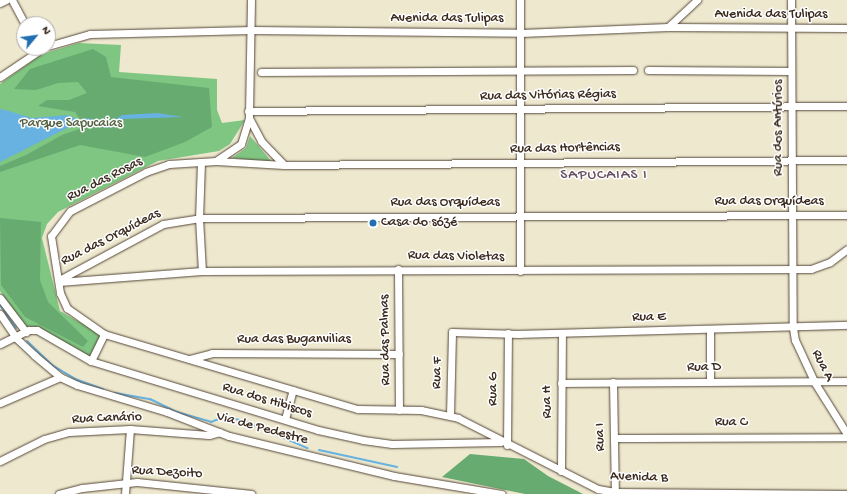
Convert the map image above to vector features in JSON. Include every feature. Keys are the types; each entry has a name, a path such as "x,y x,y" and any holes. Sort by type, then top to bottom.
{"street":[{"path":"0,3 6,0"},
{"path":"12,0 21,16"},
{"path":"216,161 241,144 249,115 251,0"},
{"path":"520,0 520,271"},
{"path":"668,27 696,0"},
{"name":"Rua dos Antúrios","path":"791,0 793,328"},
{"name":"Avenida das Tulipas","path":"56,44 90,34 251,30 521,32 668,27 847,28"},
{"path":"0,77 30,56"},
{"path":"261,72 633,70"},
{"path":"648,70 791,71"},
{"name":"Rua das Vitórias Régias","path":"249,115 847,106"},
{"path":"249,115 261,141 284,165"},
{"name":"Rua das Hortências","path":"216,161 284,165 847,160"},
{"name":"Rua das Rosas","path":"216,161 169,164 146,172 70,211 51,236 59,281 67,308 104,334 358,409 400,410"},
{"path":"201,162 199,218 202,270"},
{"name":"Rua das Orquídeas","path":"59,281 163,224 199,218 847,215"},
{"name":"Rua das Violetas","path":"59,281 202,270 398,269 520,271 793,269 820,266 847,249"},
{"name":"Rua das Palmas","path":"398,269 400,410"},
{"path":"0,298 26,332 0,344"},
{"name":"Via de Pedestre","path":"0,314 16,337 60,377 77,385 166,412 220,432 394,476 501,494"},
{"name":"Rua E","path":"452,332 508,334 793,328 847,325"},
{"name":"Rua A","path":"793,328 795,340 815,383 847,436"},
{"name":"Rua dos Hibiscos","path":"26,332 37,330 91,361 285,419 325,433 392,444 504,443"},
{"path":"710,330 710,380"},
{"name":"Rua F","path":"450,415 452,332"},
{"name":"Rua H","path":"561,472 562,333"},
{"path":"91,361 104,334"},
{"name":"Rua G","path":"504,443 508,334"},
{"name":"Rua das Buganvilias","path":"189,359 212,353 399,354"},
{"path":"0,403 60,377"},
{"name":"Rua D","path":"561,382 710,380 815,383 847,381"},
{"name":"Rua I","path":"613,382 615,492"},
{"path":"285,419 293,390"},
{"name":"Avenida B","path":"400,410 421,410 450,415 561,472 598,489 615,492 847,494"},
{"path":"125,494 130,429"},
{"name":"Rua Canário","path":"0,461 44,439 69,432 130,429 209,435 220,432"},
{"name":"Rua C","path":"614,438 707,436 847,436"},
{"name":"Rua Dezoito","path":"59,494 126,483 251,494"}],"green space":[{"name":"Parque Sapucaias","path":"79,43 121,45 119,72 217,79 217,110 222,123 245,120 230,144 219,151 158,161 58,212 47,224 42,238 60,311 102,335 89,357 25,328 0,291 0,84 39,56 56,56 56,50"},
{"path":"93,49 106,57 111,77 209,88 212,127 185,142 145,157 80,145 0,172 0,166 26,155 62,135 85,127 75,112 38,106 47,100 69,100 87,93 78,82 58,83 36,90 14,89 30,69"},
{"path":"250,136 272,162 232,158 246,148"},
{"path":"0,218 41,222 40,280 48,302 88,341 83,347 25,317 1,285"},
{"path":"470,454 524,459 548,476 583,494 525,494 442,477"}],"water":[{"path":"2,109 32,118 68,115 79,120 88,118 107,125 122,115 157,113 183,117 123,119 114,126 107,128 83,120 0,162 0,110"}],"waterway":[{"path":"0,305 16,328"},
{"path":"27,341 52,365 75,379 103,389"},
{"path":"115,393 150,399 177,412 211,422 224,417 244,421 307,448"},
{"path":"319,450 397,467"}],"place":[{"name":"Casa do sózé","path":"373,223"}],"district":[{"name":"SAPUCAIAS I","path":"604,176"}]}
